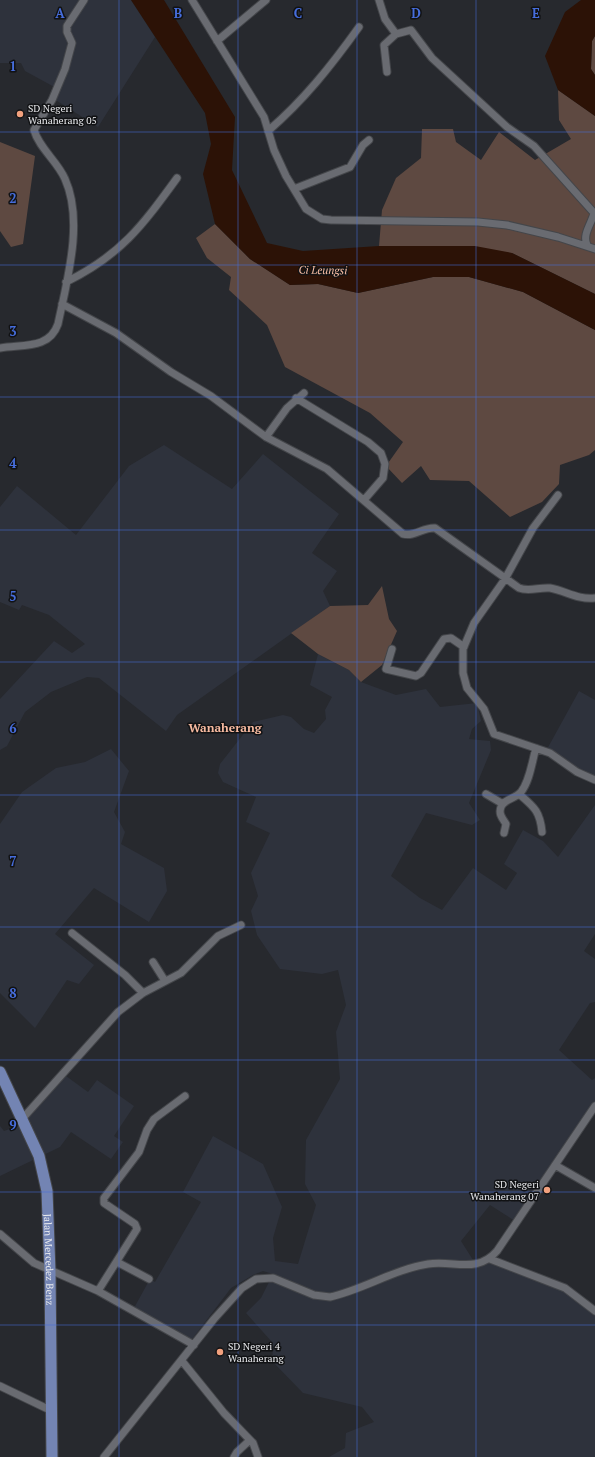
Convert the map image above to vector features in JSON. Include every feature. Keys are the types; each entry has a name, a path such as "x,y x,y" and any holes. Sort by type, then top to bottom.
{"main road":[{"name":"Jalan Mercedez Benz","path":"0,1072 40,1156 45,1179 48,1202 50,1272 52,1457"}],"street":[{"path":"0,348 27,346 44,342 56,329 74,240 70,196 65,178 37,138 34,130 49,108 72,48 72,40 67,32 67,26 84,0"},
{"path":"192,0 262,114 274,150 294,189 306,208 322,219 478,222 507,225 587,245 595,249"},
{"path":"217,41 266,0"},
{"path":"379,0 385,19 396,34"},
{"path":"268,131 294,109 330,67 359,27"},
{"path":"387,72 384,45 396,34 411,30 432,58 507,127 542,155 594,213 586,235 585,240 587,245"},
{"path":"294,189 350,167 363,145 369,140"},
{"path":"66,282 104,261 128,240 151,215 177,178"},
{"path":"62,304 116,333 171,372 211,396 266,437 327,469 403,534 411,535 432,528 438,529 505,579 523,590 548,588 577,598 595,598"},
{"path":"266,437 296,398 304,393"},
{"path":"296,398 368,442 381,453 385,464 383,478 364,500"},
{"path":"558,494 534,528 505,579 474,623 464,647 462,663 467,688 484,709 493,732 558,757 577,772 595,780"},
{"path":"392,649 386,669 416,676 421,673 444,639 451,638 464,647"},
{"path":"504,833 506,824 500,812 503,804 519,794 526,781 536,748"},
{"path":"486,794 503,804"},
{"path":"519,794 537,811 541,820 542,832"},
{"path":"23,1118 108,1022 143,993 165,980 177,976 189,968 218,936 241,925"},
{"path":"72,933 125,975 143,993"},
{"path":"154,962 165,980"},
{"path":"98,1291 137,1227 104,1203 104,1198 139,1152 147,1130 154,1119 185,1096"},
{"path":"104,1457 237,1292 256,1279 273,1278 314,1295 330,1297 429,1264 467,1265 490,1259 497,1251 595,1106"},
{"path":"555,1165 595,1188"},
{"path":"2,1239 25,1258 50,1272 98,1291 194,1345"},
{"path":"490,1259 565,1288 594,1308"},
{"path":"117,1262 149,1279"},
{"path":"182,1361 224,1413 254,1445 258,1457"},
{"path":"0,1386 52,1411"},
{"path":"234,1457 237,1452 250,1440"}],"shaded area":[{"path":"0,0 131,0 155,37 98,127 54,99 58,89 25,71 21,63 0,63"},
{"path":"595,36 595,75 591,69 592,41"},
{"path":"558,90 595,116 595,294 512,253 379,246 382,210 396,178 421,158 422,129 453,129 456,142 481,160 499,132 535,160 571,139 559,120"},
{"path":"0,142 35,156 23,244 11,247 0,231"},
{"path":"215,224 250,259 290,285 318,284 358,293 433,277 469,277 523,292 595,330 595,450 589,455 560,465 559,484 542,502 510,517 469,481 430,480 421,466 402,483 386,466 403,442 370,413 285,367 267,325 229,290 231,277 207,258 196,238"},
{"path":"164,445 232,489 263,454 339,514 312,553 337,571 323,591 330,606 177,715 166,731 99,678 87,677 51,692 25,712 7,746 0,750 0,699 54,641 72,653 85,644 49,615 22,605 19,610 0,602 0,507 17,486 76,535 129,466"},
{"path":"382,586 389,619 397,631 382,665 361,682 349,670 318,654 291,633 330,606 368,605"},
{"path":"318,654 349,670 361,682 396,695 426,689 440,707 477,703 481,721 472,729 469,739 490,741 491,750 469,803 480,820 472,825 426,813 391,876 420,898 442,910 473,868 506,890 517,873 504,864 523,830 543,841 558,857 595,805 595,934 584,951 595,959 595,1002 590,1003 559,1050 592,1080 595,1078 595,1110 518,1223 490,1205 461,1241 473,1260 491,1260 560,1285 595,1312 595,1457 329,1457 345,1448 346,1433 374,1422 362,1407 303,1393 273,1362 272,1342 246,1313 261,1298 273,1274 263,1271 231,1288 190,1342 134,1308 150,1279 155,1282 201,1202 183,1192 213,1136 263,1164 282,1207 273,1238 275,1261 298,1264 316,1205 305,1184 306,1140 340,1079 336,1032 346,1005 338,970 322,974 280,969 257,935 251,911 258,896 251,873 270,833 246,822 256,797 223,782 218,773 220,764 253,722 283,715 291,717 304,729 314,733 326,719 325,710 332,697 310,685"},
{"path":"579,691 595,700 595,778 546,751"},
{"path":"111,749 129,771 114,812 125,832 121,844 164,868 167,891 149,922 94,888 55,934 94,965 79,984 67,980 35,1028 0,993 0,824 22,792 56,768 85,762"},
{"path":"66,1076 88,1092 97,1080 134,1106 114,1136 123,1142 111,1159 71,1132 60,1147 0,1176 0,1126 4,1131 21,1125"}],"water":[{"name":"Ci Leungsi","path":"131,0 164,0 235,117 232,170 267,243 303,251 379,246 475,246 512,253 595,294 595,330 523,292 469,277 433,277 358,293 318,284 290,285 250,259 215,224 203,174 211,144 205,113"},
{"path":"581,0 595,0 595,36 592,41 591,69 595,75 595,116 558,90 545,56 565,12"}],"place":[{"name":"SD Negeri Wanaherang 05","path":"20,114"},
{"name":"SD Negeri Wanaherang 07","path":"547,1190"},
{"name":"SD Negeri 4 Wanaherang","path":"220,1352"}],"district":[{"name":"Wanaherang","path":"225,728"}]}
